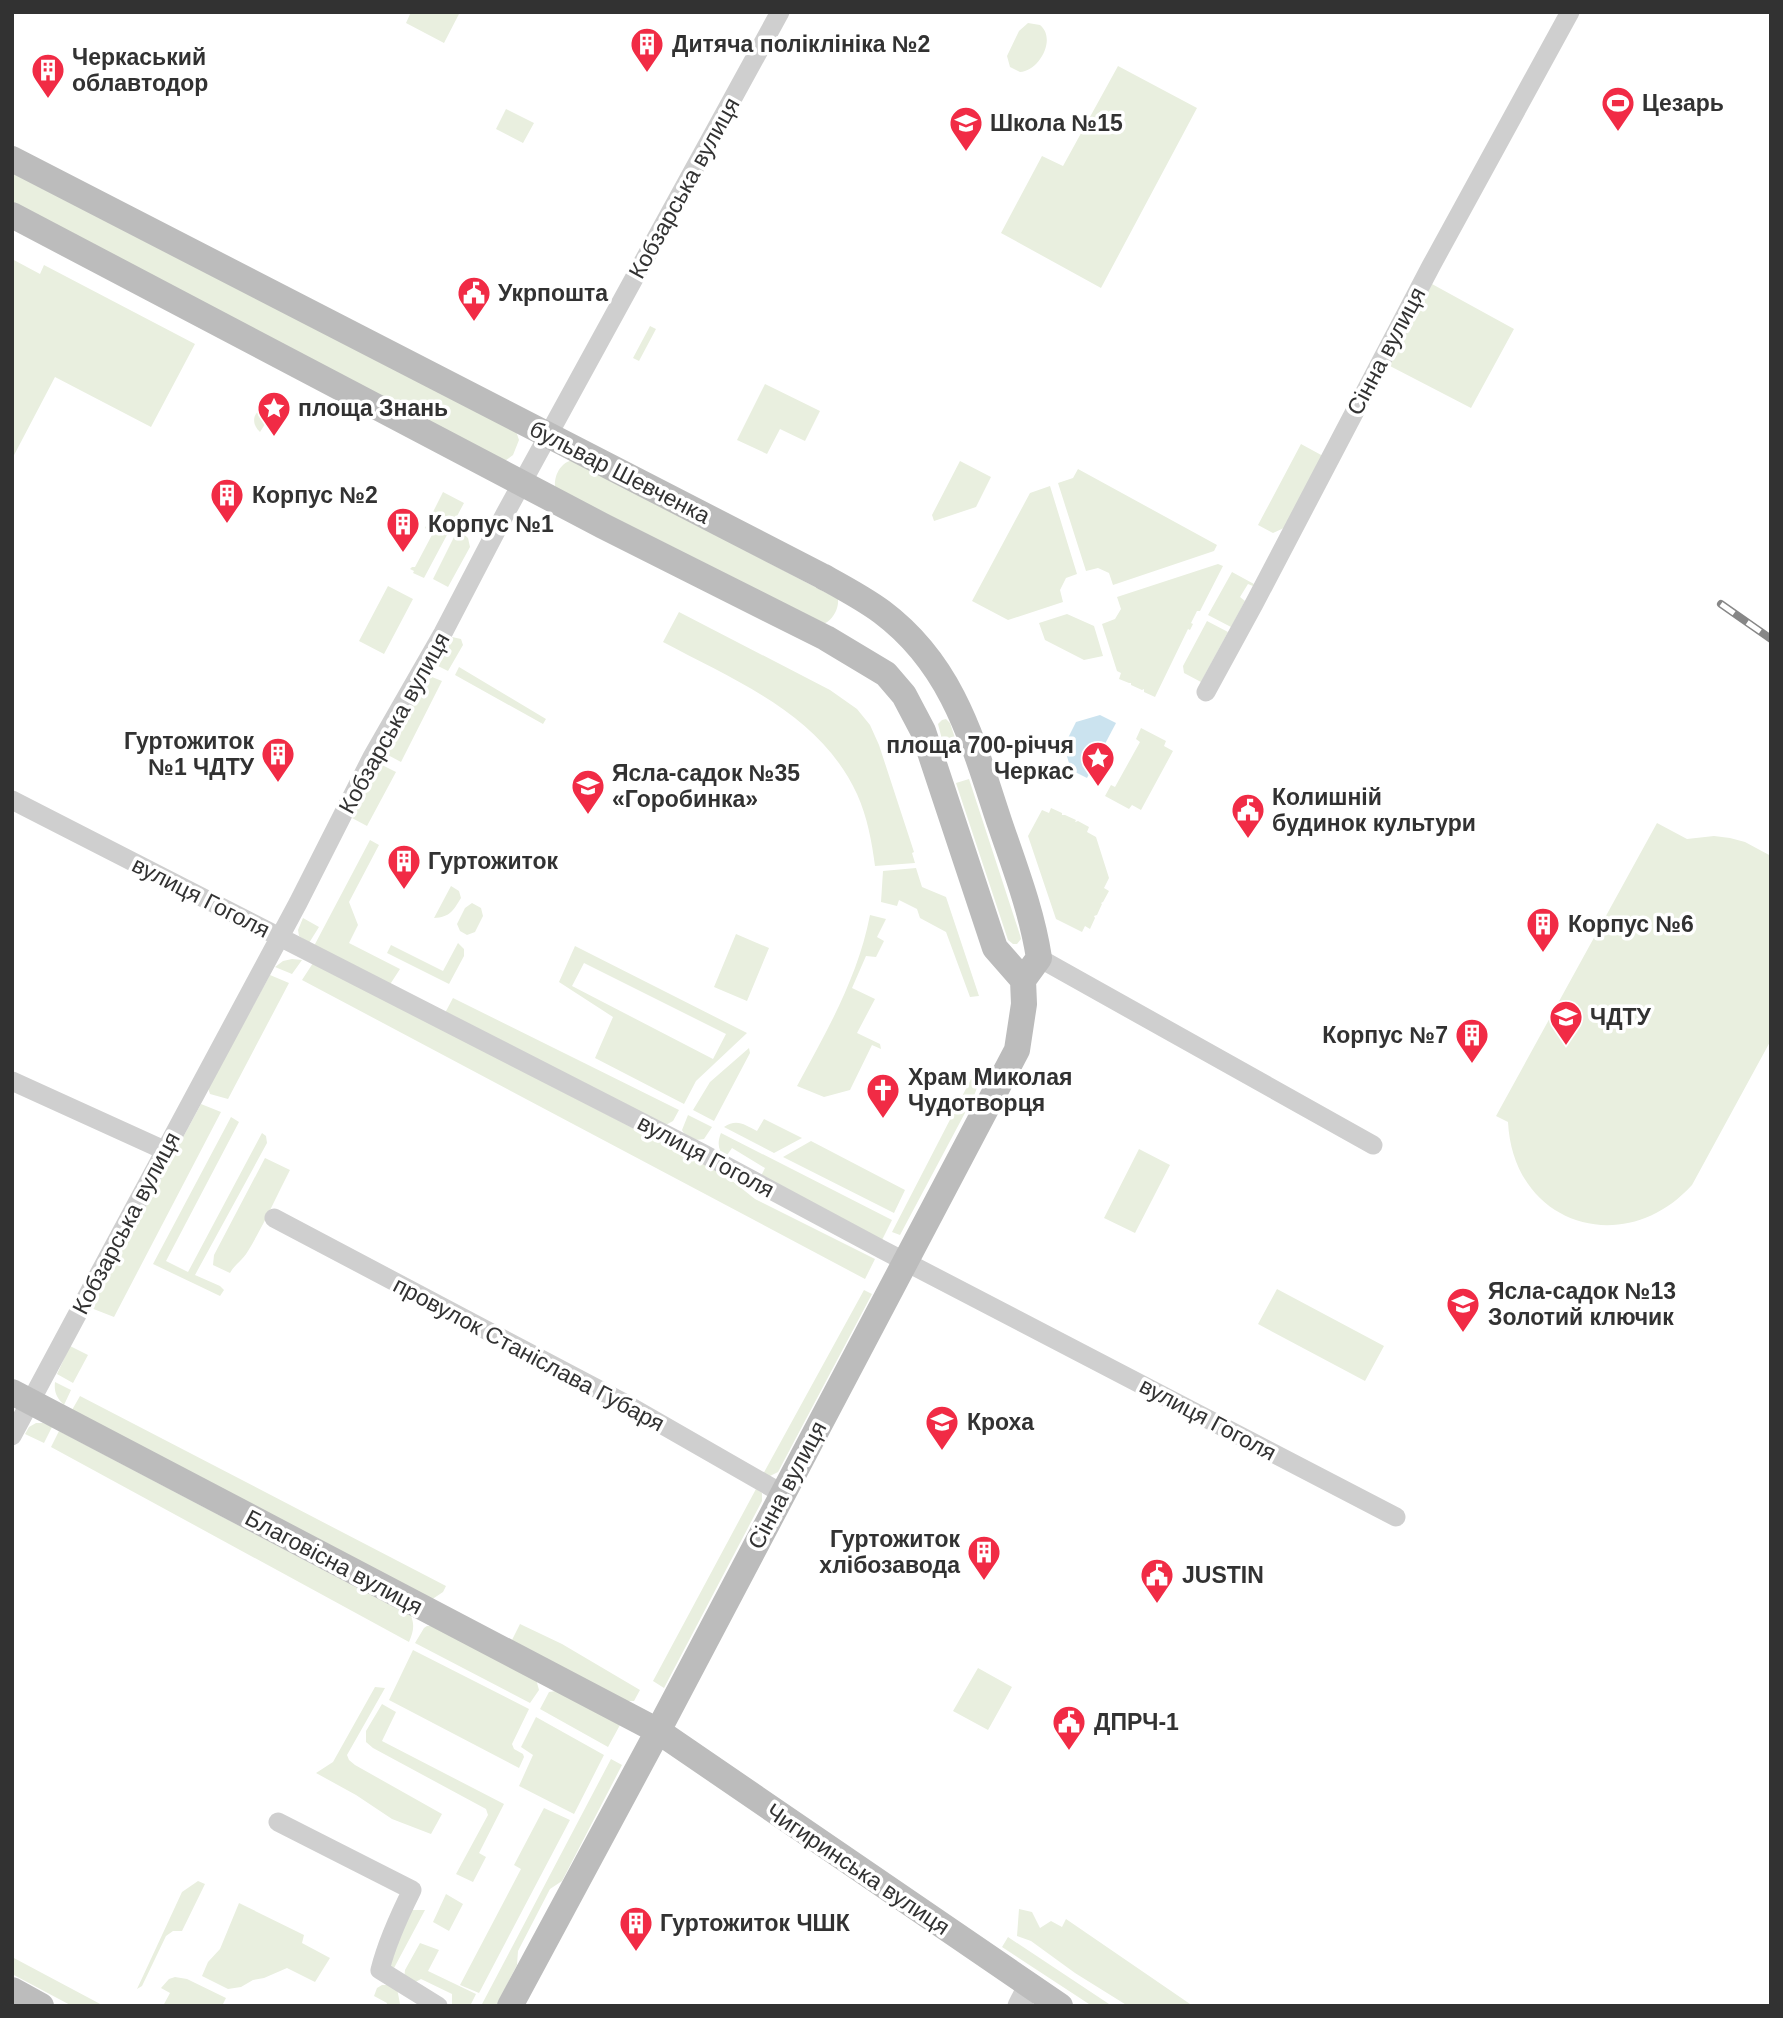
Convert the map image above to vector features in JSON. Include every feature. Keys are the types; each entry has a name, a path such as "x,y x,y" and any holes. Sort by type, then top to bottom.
{"main road":[{"name":"бульвар Шевченка","path":"12,159 831,581 883,613 910,637 936,669 960,710 1026,902 1039,958"},
{"path":"12,215 522,484 826,638 886,674 905,695 923,731 995,947 1023,981 1039,958"},
{"path":"886,674 910,637"},
{"name":"Сінна вулиця","path":"510,2006 1017,1050 1024,1004 1023,981"},
{"name":"Благовісна вулиця","path":"21,1397 657,1731"},
{"name":"Чигиринська вулиця","path":"657,1731 1024,1996 1060,2006"},
{"path":"12,1990 41,2006"}],"street":[{"name":"Кобзарська вулиця","path":"12,1436 21,1397 166,1151 372,757 447,626 780,12"},
{"name":"Сінна вулиця","path":"1206,692 1431,266 1570,12"},
{"name":"вулиця Гоголя","path":"12,800 702,1153 1396,1517"},
{"path":"1039,958 1373,1145"},
{"path":"12,1081 166,1151"},
{"name":"провулок Станіслава Губаря","path":"274,1217 626,1404 783,1494"},
{"path":"278,1822 412,1890 386,1948 380,1970 438,2006"}],"green space":[{"path":"411,12 460,12 444,43 406,23"},
{"path":"1028,23 1040,25 1045,31 1046,46 1034,66 1020,72 1010,67 1007,56 1019,31"},
{"path":"1118,66 1197,108 1101,288 1001,233 1042,156 1063,166"},
{"path":"506,109 534,123 523,143 496,129"},
{"path":"12,171 516,431 519,440 513,455 505,461 12,204"},
{"path":"12,259 40,274 44,265 195,344 151,427 55,377 12,459"},
{"path":"1432,284 1514,329 1471,408 1388,365"},
{"path":"650,326 656,329 639,361 633,358"},
{"path":"765,384 820,411 805,441 780,429 767,454 737,440"},
{"path":"267,407 278,414 279,427 267,421 260,432 255,425 255,417"},
{"path":"1301,444 1323,456 1284,528 1273,533 1258,525"},
{"path":"573,460 838,599 833,615 828,622 820,625 555,487 559,470 565,463"},
{"path":"960,461 991,477 976,507 934,521 932,515"},
{"path":"1078,469 1217,545 1214,551 1113,585 1109,573 1098,568 1086,571 1058,483 1073,478"},
{"path":"1050,486 1077,574 1066,578 1060,590 1063,602 1008,620 972,601 1030,493"},
{"path":"443,492 464,503 424,578 410,569 415,567 433,533 425,528"},
{"path":"458,529 468,538 470,547 448,587 433,579"},
{"path":"1218,564 1223,566 1200,611 1197,611 1191,623 1193,624 1190,630 1188,629 1155,697 1144,692 1144,689 1119,679 1121,673 1117,671 1102,624 1115,619 1121,609 1117,597"},
{"path":"1232,572 1254,584 1248,584 1240,597 1245,601 1231,627 1208,615"},
{"path":"388,586 413,599 384,654 359,641"},
{"path":"679,612 830,690 857,709 870,725 879,745 914,852 915,863 875,866 869,829 857,794 841,766 799,721 747,686 663,642"},
{"path":"1067,614 1094,626 1103,656 1084,660 1045,640 1039,623"},
{"path":"1207,621 1228,632 1201,682 1184,673 1183,666"},
{"path":"452,637 461,639 463,645 448,671 438,666 437,662"},
{"path":"459,667 546,719 543,724 455,675"},
{"path":"426,677 442,681 401,762 386,754"},
{"path":"946,719 950,723 958,747 945,751 938,724"},
{"path":"1141,728 1166,741 1164,746 1173,751 1141,810 1132,805 1129,809 1105,796 1111,785 1115,787 1140,742 1136,739"},
{"path":"380,764 396,772 367,826 352,818"},
{"path":"969,779 1020,935 1021,939 1017,944 1008,940 956,783"},
{"path":"1051,808 1089,827 1087,832 1096,837 1109,878 1104,888 1109,891 1094,916 1090,929 1085,926 1082,932 1056,919 1028,836 1042,810 1049,813"},
{"path":"1657,823 1687,839 1714,836 1730,838 1745,842 1771,856 1771,1040 1692,1185 1665,1208 1635,1221 1605,1225 1576,1220 1550,1207 1529,1186 1515,1157 1508,1122 1496,1116"},
{"path":"370,840 379,845 349,902 358,925 349,943 400,969 389,986 314,946"},
{"path":"916,868 922,887 946,897 979,996 970,997 946,932 920,918 917,909 899,900 897,906 881,902 883,871"},
{"path":"451,886 459,891 461,898 450,912 434,918"},
{"path":"472,903 481,908 483,916 475,932 467,935 460,931 457,924 465,908"},
{"path":"870,915 886,919 877,937 884,941 876,957 866,956 852,988 875,999 857,1033 880,1044 881,1049 872,1045 850,1090 824,1097 797,1086 850,982"},
{"path":"303,918 319,927 309,943 299,936 298,930"},
{"path":"736,934 769,948 747,1001 714,987"},
{"path":"458,943 464,949 464,956 449,984 387,953 391,945 443,971"},
{"path":"575,946 747,1033 696,1081 684,1104 595,1058 613,1017 559,982","holes":["584,963 726,1034 713,1059 572,986"]},
{"path":"302,960 292,974 275,967 283,961"},
{"path":"313,963 726,1176 755,1199 875,1259 865,1279 302,980"},
{"path":"270,975 289,983 228,1099 210,1094 208,1088"},
{"path":"453,998 679,1110 673,1121 664,1126 445,1013"},
{"path":"749,1048 750,1053 714,1121 693,1110 710,1082"},
{"path":"971,1079 979,1082 974,1096 900,1235 892,1232"},
{"path":"201,1104 221,1112 114,1317 91,1308"},
{"path":"688,1115 712,1127 704,1139 692,1139 682,1130"},
{"path":"231,1117 239,1122 166,1261 188,1272 262,1133 266,1136 267,1143 195,1275 220,1286 224,1290 220,1296 153,1264"},
{"path":"764,1119 802,1138 774,1153 724,1127 737,1123 757,1131"},
{"path":"721,1133 892,1220 882,1240 760,1178 765,1168 732,1148 725,1158 719,1146"},
{"path":"811,1141 905,1190 894,1213 783,1157"},
{"path":"1139,1149 1170,1165 1135,1233 1104,1218"},
{"path":"265,1158 290,1170 254,1241 230,1273 213,1265 214,1255"},
{"path":"1277,1289 1384,1346 1365,1381 1258,1324"},
{"path":"864,1290 872,1294 778,1472 762,1476"},
{"path":"70,1346 88,1355 73,1383 57,1374"},
{"path":"55,1382 71,1390 64,1405 56,1394"},
{"path":"80,1396 446,1586 443,1592 431,1600 72,1410"},
{"path":"36,1423 52,1427 44,1443 25,1434 29,1427"},
{"path":"59,1431 411,1616 413,1629 409,1642 51,1447"},
{"path":"756,1489 762,1493 762,1501 664,1688 653,1681"},
{"path":"520,1624 562,1644 640,1690 634,1701 625,1701 511,1642"},
{"path":"427,1626 432,1626 536,1679 539,1690 530,1703 415,1643"},
{"path":"413,1650 529,1709 512,1744 524,1757 519,1768 389,1700"},
{"path":"978,1668 1012,1687 988,1730 953,1711"},
{"path":"375,1687 385,1688 347,1755 355,1765 442,1814 431,1834 392,1819 316,1773 333,1762"},
{"path":"556,1691 620,1725 608,1747 540,1709 549,1692"},
{"path":"382,1704 396,1712 382,1741 504,1804 479,1853 486,1857 473,1882 456,1874 488,1815 486,1809 366,1742 366,1731"},
{"path":"536,1717 604,1755 574,1814 519,1786 533,1755 521,1747"},
{"path":"611,1759 622,1765 562,1881 550,1889 518,1951 517,1965 496,2006 481,2006"},
{"path":"544,1808 570,1820 479,1993 460,1985 521,1869 514,1865"},
{"path":"198,1881 205,1884 182,1931 173,1931 166,1936 142,1986 137,1989 182,1892"},
{"path":"446,1894 463,1904 449,1931 433,1922"},
{"path":"239,1903 304,1935 302,1943 330,1958 315,1982 287,1968 241,1987 228,1989 202,1976 208,1962 220,1949"},
{"path":"1019,1909 1032,1912 1040,1928 1051,1921 1062,1927 1066,1919 1193,2006 1128,2006 1031,1941 1017,1936"},
{"path":"412,1910 425,1910 394,1968 386,1963"},
{"path":"1008,1937 1112,2006 1092,2006 1002,1947"},
{"path":"420,1943 439,1950 428,1971 476,1994 470,2006 452,2006 452,1994 421,1979 410,1985 404,1979 405,1970"},
{"path":"12,1957 104,2006 72,2006 12,1974"},
{"path":"169,1979 187,1979 226,1998 222,2006 163,2006 170,1993 161,1988"},
{"path":"382,1985 397,1988 402,2006 386,2006 387,2003 374,1996 377,1988"}],"water":[{"path":"1100,715 1116,723 1087,778 1071,770 1064,746 1076,722"}],"railway":[{"path":"1721,604 1771,639"}],"place":[{"name":"Дитяча поліклініка №2","path":"647,74"},
{"name":"Черкаський облавтодор","path":"48,100"},
{"name":"Цезарь","path":"1618,133"},
{"name":"Школа №15","path":"966,153"},
{"name":"Укрпошта","path":"474,323"},
{"name":"площа Знань","path":"274,438"},
{"name":"Корпус №2","path":"227,525"},
{"name":"Корпус №1","path":"403,554"},
{"name":"Гуртожиток №1 ЧДТУ","path":"278,784"},
{"name":"площа 700-річчя Черкас","path":"1098,788"},
{"name":"Ясла-садок №35 «Горобинка»","path":"588,816"},
{"name":"Колишній будинок культури","path":"1248,840"},
{"name":"Гуртожиток","path":"404,891"},
{"name":"Корпус №6","path":"1543,954"},
{"name":"ЧДТУ","path":"1566,1047"},
{"name":"Корпус №7","path":"1472,1065"},
{"name":"Храм Миколая Чудотворця","path":"883,1120"},
{"name":"Ясла-садок №13 Золотий ключик","path":"1463,1334"},
{"name":"Кроха","path":"942,1452"},
{"name":"Гуртожиток хлібозавода","path":"984,1582"},
{"name":"JUSTIN","path":"1157,1605"},
{"name":"ДПРЧ-1","path":"1069,1752"},
{"name":"Гуртожиток ЧШК","path":"636,1953"}]}
